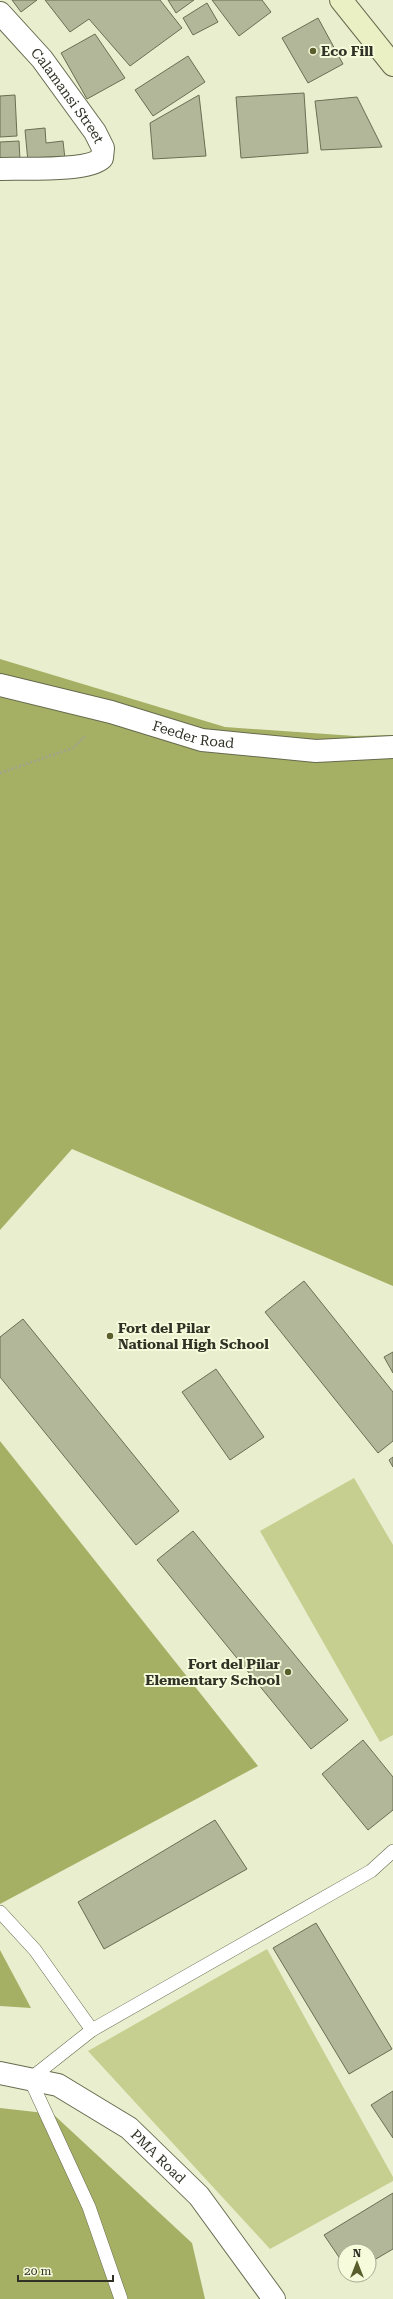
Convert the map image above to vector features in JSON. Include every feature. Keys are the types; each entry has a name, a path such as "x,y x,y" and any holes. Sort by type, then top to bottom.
{"main road":[{"path":"341,0 393,65"}],"street":[{"name":"Calamansi Street","path":"0,13 42,59 95,132 103,148 102,158 97,163 82,167 0,169"},
{"name":"Feeder Road","path":"0,685 111,712 202,740 316,751 393,747"},
{"name":"PMA Road","path":"0,2073 58,2086 129,2128 199,2196 273,2299"}],"lane":[{"path":"121,2299 89,2207 30,2079 92,2030 371,1871 393,1851"},
{"path":"0,1912 35,1950 92,2030"}],"path":[{"path":"0,773 73,748 111,712"}],"green space":[{"path":"0,659 225,727 355,736 393,735 393,1286 72,1149 0,1230"},
{"path":"0,1441 258,1766 0,1904"},
{"path":"354,1478 393,1545 393,1735 380,1742 260,1531"},
{"path":"267,1949 393,2177 393,2181 270,2249 88,2051"},
{"path":"0,1950 31,2008 0,2006"},
{"path":"0,2108 53,2114 192,2243 205,2299 0,2299"}],"building":[{"path":"12,0 37,0 21,12"},
{"path":"45,0 160,0 182,28 130,66 89,19 70,32"},
{"path":"168,0 194,0 176,13"},
{"path":"212,0 262,0 271,12 239,36"},
{"path":"207,3 218,22 193,35 183,18"},
{"name":"Eco Fill","path":"318,18 343,64 308,83 282,38"},
{"path":"95,34 125,78 87,99 61,53"},
{"path":"188,56 205,82 153,116 135,90"},
{"path":"304,93 308,153 241,158 236,97"},
{"path":"15,95 17,136 0,137 0,96"},
{"path":"199,95 206,156 153,159 150,123"},
{"path":"357,97 382,147 321,150 315,101"},
{"path":"45,128 46,143 63,141 65,159 28,162 25,130"},
{"path":"19,141 20,160 0,162 0,142"},
{"path":"304,1281 393,1392 393,1441 378,1453 265,1312"},
{"path":"23,1319 179,1511 136,1545 0,1377 0,1337"},
{"path":"393,1352 393,1373 384,1357"},
{"path":"216,1369 264,1437 230,1460 182,1392"},
{"path":"393,1457 393,1467 389,1460"},
{"path":"193,1531 348,1720 311,1749 157,1560"},
{"path":"363,1740 393,1777 393,1810 368,1830 322,1774"},
{"path":"215,1820 247,1869 104,1949 78,1902"},
{"path":"316,1923 392,2049 349,2074 273,1948"},
{"path":"393,2091 393,2138 371,2105"},
{"path":"393,2193 393,2249 377,2258 377,2243 337,2243 337,2254 324,2235"}],"place":[{"name":"Eco Fill","path":"313,51"},
{"name":"Fort del Pilar National High School","path":"110,1336"},
{"name":"Fort del Pilar Elementary School","path":"288,1672"}]}
